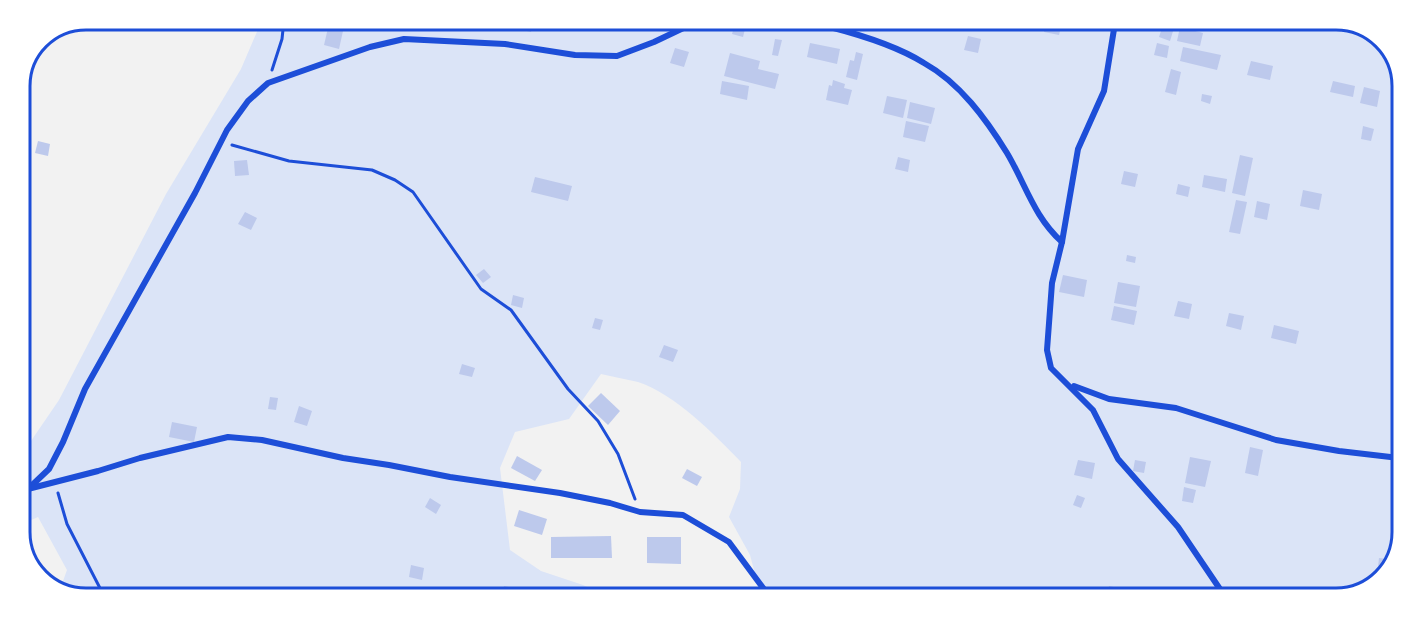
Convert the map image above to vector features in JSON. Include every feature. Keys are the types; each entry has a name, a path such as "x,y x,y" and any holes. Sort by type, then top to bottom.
{"street":[{"path":"30,487 49,469 86,389 221,142 248,101 268,83 370,47 404,39 505,44 575,55 617,56 679,30"},
{"path":"847,30 924,62 974,105 1007,154 1047,229 1062,242"},
{"path":"1114,30 1104,91 1078,149 1062,242 1052,283 1047,350 1051,368 1094,410 1118,459 1178,527 1219,588"},
{"path":"1070,385 1110,399 1176,408 1276,440 1392,457"},
{"path":"30,488 140,458 228,437 262,440 343,458 560,493 610,503 640,512 683,515 729,542 763,588"}],"path":[{"path":"268,83 283,30"},
{"path":"221,142 290,161 372,170 395,180 413,192 481,289 511,310 568,389 598,421 618,454 640,512"},
{"path":"54,482 67,524 100,588"}],"shaded area":[{"path":"258,30 1336,30 1358,34 1376,46 1386,61 1392,82 1392,532 1388,554 1367,579 1343,588 759,588 750,555 729,517 740,489 741,462 693,416 666,396 638,382 601,374 569,419 515,432 500,468 510,550 541,571 589,588 86,588 64,584 62,583 67,570 38,517 30,521 30,442 59,400 166,194 241,69"}],"building":[{"path":"328,30 343,31 339,49 324,45"},
{"path":"733,30 745,30 743,37 732,34"},
{"path":"1044,30 1060,30 1059,35 1044,32"},
{"path":"1161,30 1173,30 1170,41 1159,37"},
{"path":"1179,30 1203,33 1200,46 1177,41"},
{"path":"968,36 981,39 978,53 964,50"},
{"path":"775,39 782,40 778,56 772,55"},
{"path":"810,43 840,49 837,64 807,57"},
{"path":"1157,43 1169,46 1167,58 1154,55"},
{"path":"1183,47 1221,55 1217,70 1180,61"},
{"path":"675,48 689,52 684,67 670,63"},
{"path":"856,52 863,54 857,80 846,77 850,60 854,61"},
{"path":"730,53 760,61 758,69 779,74 775,89 724,76"},
{"path":"1251,61 1273,66 1270,80 1247,75"},
{"path":"1171,69 1181,72 1176,95 1165,92"},
{"path":"833,80 845,84 844,88 852,90 848,105 826,100 829,85 832,86"},
{"path":"722,81 749,86 747,100 720,94"},
{"path":"1333,81 1355,86 1353,97 1330,92"},
{"path":"1364,87 1380,91 1377,107 1360,103"},
{"path":"1202,94 1212,96 1210,104 1201,101"},
{"path":"887,96 907,100 903,118 883,113"},
{"path":"910,102 935,108 931,124 907,118"},
{"path":"906,121 929,126 925,142 903,137"},
{"path":"1363,126 1374,129 1371,141 1361,139"},
{"path":"38,141 50,144 48,156 35,153"},
{"path":"1240,155 1253,158 1245,196 1232,193"},
{"path":"898,157 910,160 908,172 895,169"},
{"path":"247,160 249,175 235,176 234,161"},
{"path":"1124,171 1138,174 1135,187 1121,184"},
{"path":"1204,175 1227,179 1225,192 1202,187"},
{"path":"535,177 572,186 568,201 531,192"},
{"path":"1178,184 1190,187 1188,197 1176,194"},
{"path":"1303,190 1322,194 1319,210 1300,206"},
{"path":"1236,200 1247,202 1240,234 1229,232"},
{"path":"1257,201 1270,204 1267,220 1254,217"},
{"path":"245,212 257,218 251,230 238,224"},
{"path":"1127,255 1136,257 1135,263 1126,261"},
{"path":"484,269 491,277 483,283 476,275"},
{"path":"1063,275 1087,280 1084,297 1059,292"},
{"path":"1118,282 1140,286 1136,307 1114,303"},
{"path":"513,295 524,298 522,308 511,305"},
{"path":"1178,301 1192,304 1189,319 1174,316"},
{"path":"1114,306 1137,311 1134,325 1111,320"},
{"path":"1229,313 1244,316 1241,330 1226,326"},
{"path":"595,318 603,320 600,330 592,328"},
{"path":"1274,325 1299,331 1296,344 1271,338"},
{"path":"664,345 678,350 673,362 659,357"},
{"path":"462,364 475,368 472,377 459,374"},
{"path":"601,393 620,411 608,425 588,406"},
{"path":"270,397 278,398 276,410 268,409"},
{"path":"299,406 312,411 307,426 294,422"},
{"path":"172,422 197,427 194,442 169,437"},
{"path":"1250,447 1263,450 1258,476 1245,473"},
{"path":"517,456 542,470 535,481 511,468"},
{"path":"1190,457 1211,461 1205,487 1185,483"},
{"path":"1078,460 1095,463 1092,479 1074,475"},
{"path":"1135,460 1146,462 1144,473 1133,471"},
{"path":"687,469 702,477 697,486 682,478"},
{"path":"1184,487 1196,490 1193,503 1182,501"},
{"path":"1077,495 1085,498 1081,508 1073,505"},
{"path":"430,498 441,505 436,514 425,507"},
{"path":"519,510 547,519 542,535 514,526"},
{"path":"611,536 612,558 551,558 551,537"},
{"path":"647,537 681,537 681,564 647,563"},
{"path":"1379,558 1386,559 1379,567"},
{"path":"411,565 424,568 422,580 409,577"}]}
